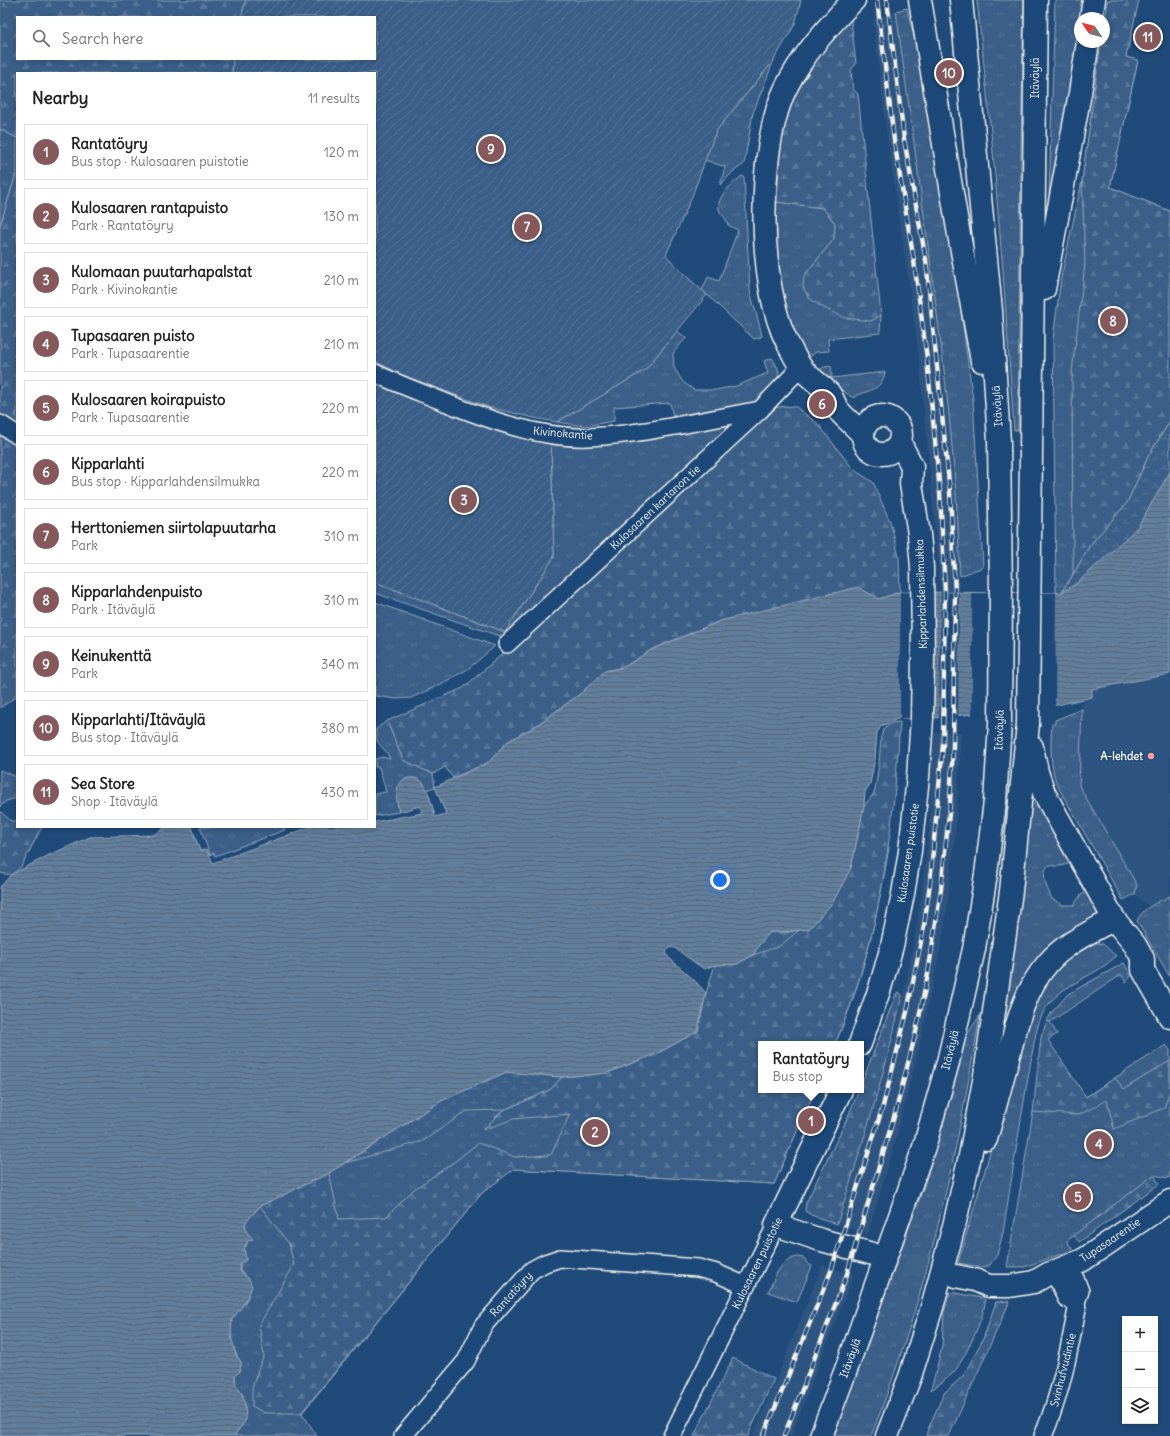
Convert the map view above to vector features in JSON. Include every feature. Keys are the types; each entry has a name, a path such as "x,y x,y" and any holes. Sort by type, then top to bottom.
{"main road":[{"path":"854,0 837,17 813,46 781,98 772,129 769,147 765,202 767,262 774,305 780,326 787,342 801,367 830,394 838,410 867,427"},
{"path":"920,0 968,287 999,442"},
{"name":"Itäväylä","path":"821,1436 850,1359 925,1144 948,1062 974,949 986,874 995,801 1000,724 1001,592 999,442 991,312 961,0"},
{"name":"Itäväylä","path":"887,1436 910,1377 932,1307 954,1226 970,1156 985,1075 1012,892 1028,724 1036,0"},
{"path":"1092,12 1094,0"},
{"path":"1033,349 1087,48"},
{"path":"879,416 887,416 895,420 900,427 902,435 893,449 877,454 869,450 864,443 867,427 879,416"},
{"name":"Kipparlahdensilmukka","path":"893,449 911,484 919,534 923,594 923,657"},
{"name":"Kulosaaren puistotie","path":"861,1041 871,1016 886,967 903,894 915,812 922,718 923,657"},
{"path":"1028,724 1037,772 1044,793 1114,919 1135,945 1143,959 1143,970 1170,1017"},
{"path":"954,1226 970,1198 1013,1040 1023,1006 1028,995 1040,973 1049,962 1079,939 1114,919"},
{"name":"Kulosaaren puistotie","path":"776,1225 840,1093"},
{"name":"Tupasaarentie","path":"1055,1272 1083,1260 1170,1201"},
{"path":"776,1225 821,1240 873,1254"},
{"path":"966,1278 1034,1271 1055,1272"}],"street":[{"name":"Kulosaaren kartanon tie","path":"507,644 760,410 801,367"},
{"name":"Kivinokantie","path":"376,374 454,406 514,427 554,435 588,437 662,429 760,410"},
{"path":"0,424 16,434"},
{"name":"Kulosaaren puistotie","path":"672,1436 776,1225"},
{"name":"Rantatöyry","path":"403,1436 466,1361 483,1326 532,1270 545,1263 560,1258 698,1268 722,1275 746,1286"},
{"name":"Svinhufvudintie","path":"1043,1436 1049,1422 1068,1353 1077,1309 1076,1302 1080,1291 1074,1276 1055,1272"}],"shaded area":[{"path":"896,11 932,266 951,430 959,521 959,593 941,592 918,347 886,129 873,19"},
{"path":"1170,472 1170,674 1092,689 1092,697 1057,705 934,718 900,718 881,726 877,733 875,759 870,784 865,792 864,806 851,868 833,902 809,929 770,932 753,955 737,964 715,965 704,969 673,947 666,952 668,957 706,993 698,1031 658,1053 607,1073 562,1077 506,1072 441,1101 329,1173 260,1206 245,1223 246,1231 253,1239 248,1241 244,1249 246,1260 240,1263 240,1271 248,1278 252,1286 241,1308 232,1319 231,1336 236,1355 241,1362 240,1371 235,1376 235,1382 243,1397 246,1410 242,1426 237,1431 235,1436 0,1436 0,887 11,875 47,856 90,837 153,835 165,828 192,828 200,851 206,849 213,863 307,828 376,828 376,822 422,813 420,806 399,812 397,797 398,788 403,780 408,778 416,778 424,785 430,798 435,817 446,814 435,787 489,762 507,742 534,727 580,694 605,671 624,667 651,650 720,621 858,587 879,599 900,592 1061,593 1076,584 1137,528"},
{"path":"1170,674 1170,925 1135,894 1137,885 1079,786 1082,700 1092,697 1092,689"},
{"path":"933,732 961,733 955,839 944,931 921,1040 897,1135 868,1234 837,1225 869,1125 897,1027 917,925 929,834"},
{"path":"822,1265 854,1275 791,1436 752,1436 767,1402"}],"green space":[{"path":"0,0 246,0 241,16 16,16 16,60 233,60 232,72 16,72 16,137 0,129"},
{"path":"246,0 801,0 795,24 774,60 716,131 691,199 666,255 707,295 645,370 557,422 488,407 402,375 376,362 376,72 232,72 233,60 376,60 376,16 241,16"},
{"path":"977,0 1024,0 1018,430 1014,430 993,152"},
{"path":"1055,0 1088,0 1086,12 1074,12 1074,48 1079,48 1053,190 1049,195"},
{"path":"1108,0 1139,0 1126,57 1138,60 1110,187 1170,211 1170,421 1148,457 1127,503 1090,545 1073,575 1072,372 1085,264 1082,181 1100,48 1110,48 1110,12 1106,12"},
{"path":"907,8 921,65 953,253 973,400 983,567 960,576 956,492 945,381 896,11"},
{"path":"851,20 856,64 851,70 853,89 858,94 881,315 871,321 845,318 822,307 809,298 803,287 804,276 834,239 835,223 823,208 777,202 780,152 785,124 794,98 812,65 832,37"},
{"path":"1100,53 1138,60 1110,187 1170,211 1153,268 1170,421 1073,575 1061,593 1056,593 1053,339 1061,278 1082,181"},
{"path":"774,60 753,113 744,164 734,171 720,185 725,167 705,160 716,131"},
{"path":"0,129 16,137 16,174 0,226"},
{"path":"16,174 16,697 0,708 0,226"},
{"path":"742,176 744,177 750,291 762,335 761,337 754,339 702,290 708,277 719,281 738,230 728,225 719,209 719,204 726,190"},
{"path":"777,202 823,208 835,223 834,239 804,276 871,321 881,315 880,333 828,339 829,351 816,352 806,360 797,345 782,297 777,267 777,231 775,222"},
{"path":"677,331 686,338 673,353 674,368 683,382 694,390 716,390 736,386 768,373 764,361 772,358 778,368 779,375 774,385 758,402 673,416 670,403 614,407 614,421 584,426 557,422 645,370"},
{"path":"831,366 832,378 885,372 881,383 877,387 853,398 817,372 824,367"},
{"path":"376,382 517,437 551,443 554,557 505,632 376,582"},
{"path":"785,406 796,407 818,424 853,469 873,482 891,524 899,557 900,592 879,599 720,621 667,643 651,650 624,667 605,671 580,694 534,727 507,742 489,762 453,778 445,767 433,774 403,760 387,721 463,688 515,643 761,415 774,408"},
{"path":"746,419 502,637 376,593 376,582 505,632 554,557 551,443 669,433"},
{"path":"1170,421 1170,515 1076,584 1061,593 1090,545 1127,503 1148,457"},
{"path":"376,602 495,646 468,669 441,684 411,698 396,699 376,696"},
{"path":"1082,709 1079,786 1137,885 1135,894 1123,900 1057,785 1053,770 1051,748 1052,724 1055,724 1055,720"},
{"path":"387,721 403,760 433,774 435,787 426,790 423,782 397,802 399,812 376,816 376,794 386,792 379,767 376,767 376,759 383,757 390,759 388,754 378,743 376,729"},
{"path":"900,722 893,805 882,886 863,966 836,1041 758,1041 758,1093 814,1093 774,1184 514,1169 482,1193 301,1413 264,1413 252,1406 252,1389 264,1356 259,1325 294,1265 289,1244 260,1206 329,1173 339,1219 386,1217 413,1190 454,1162 478,1143 515,1157 551,1155 570,1114 513,1119 483,1130 503,1110 551,1089 562,1077 607,1073 658,1053 698,1031 706,993 715,965 737,964 753,955 780,946 799,930 809,929 851,868 864,806 875,790 881,736 884,729 892,723"},
{"path":"0,770 16,777 16,798 6,801 0,807"},
{"path":"1037,792 1072,863 1059,866 1049,865 1046,868 1044,877 1048,891 1052,899 1063,905 1074,905 1080,896 1088,891 1099,917 1011,1016 1004,1013 1033,795"},
{"path":"0,811 11,821 16,821 16,828 41,828 21,867 11,875 0,873"},
{"path":"200,828 284,828 285,830 215,856 214,853 210,855"},
{"path":"889,847 880,898 868,947 854,996 836,1041 758,1041 758,1093 814,1093 774,1184 513,1169 482,1193 302,1413 317,1436 235,1436 236,1432 242,1426 243,1395 235,1385 235,1376 240,1371 241,1362 234,1347 230,1327 233,1317 248,1297 248,1278 240,1271 240,1263 246,1260 244,1249 248,1241 245,1223 260,1206 329,1173 441,1101 706,993 753,955 770,932 785,933 799,930"},
{"path":"1170,896 1170,977 1137,921 1139,916 1146,909"},
{"path":"1091,942 1103,944 1116,956 1100,969 1063,990 1048,1005 1040,1020 1033,1050 1018,1136 1003,1233 997,1255 989,1266 981,1267 958,1263 993,1142 1027,1010 1047,974"},
{"path":"1124,963 1131,976 1126,982 1121,975 1050,1022 1047,1021 1052,1012 1068,994"},
{"path":"899,992 902,995 896,1024 872,1110 837,1224 811,1215 805,1211 806,1203 846,1121 858,1093 864,1093 864,1077 896,994"},
{"path":"980,1015 961,1123 937,1228 908,1333 890,1385 871,1436 834,1436 924,1186 967,1035"},
{"path":"1047,1021 1050,1022 1057,1034 1048,1040 1086,1097 1115,1078 1124,1089 1170,1061 1170,1091 1164,1108 1114,1129 1107,1100 1079,1115 1033,1112 1041,1037"},
{"path":"1166,1045 1170,1050 1170,1177 1168,1178 1154,1175 1067,1241 1072,1249 1067,1252 1024,1267 1007,1267 1033,1112 1084,1098"},
{"path":"506,1072 562,1077 551,1089 503,1110 467,1111 423,1141 345,1163 441,1101"},
{"path":"1154,1175 1159,1184 1079,1242 1074,1235"},
{"path":"797,1257 804,1258 808,1264 812,1266 797,1302 768,1292 778,1270 786,1262"},
{"path":"950,1292 982,1298 985,1300 984,1307 978,1327 968,1349 957,1367 951,1375 931,1390 942,1347 944,1312"},
{"path":"1010,1301 949,1436 926,1436 944,1393 963,1376 983,1339 996,1302"},
{"path":"733,1358 774,1379 748,1436 694,1436"}],"pier":[{"path":"900,592 935,593 934,718 900,718"},
{"path":"941,592 959,593 958,718 939,720"},
{"path":"972,593 1056,593 1055,707 972,716"}],"tunnel":[{"path":"873,1254 956,1276"}],"railway":[{"path":"763,1436 831,1271 883,1106 907,1012 924,926 930,883 943,744 945,592 940,492 927,359 914,261 894,140 877,0"},
{"path":"784,1436 846,1277 896,1110 916,1032 928,974 941,889 950,804 953,745 955,593 950,492 926,260 904,139 887,0"}],"place":[{"name":"Sea Store","path":"1148,37"},
{"name":"Kipparlahti/Itäväylä","path":"949,73"},
{"name":"Keinukenttä","path":"491,149"},
{"name":"Herttoniemen siirtolapuutarha","path":"527,227"},
{"name":"Kipparlahdenpuisto","path":"1113,321"},
{"name":"Kipparlahti","path":"822,404"},
{"name":"Kulomaan puutarhapalstat","path":"464,500"},
{"name":"A-lehdet","path":"1151,756"},
{"name":"Rantatöyry","path":"811,1121"},
{"name":"Kulosaaren rantapuisto","path":"595,1132"},
{"name":"Tupasaaren puisto","path":"1099,1144"},
{"name":"Kulosaaren koirapuisto","path":"1078,1197"}]}
